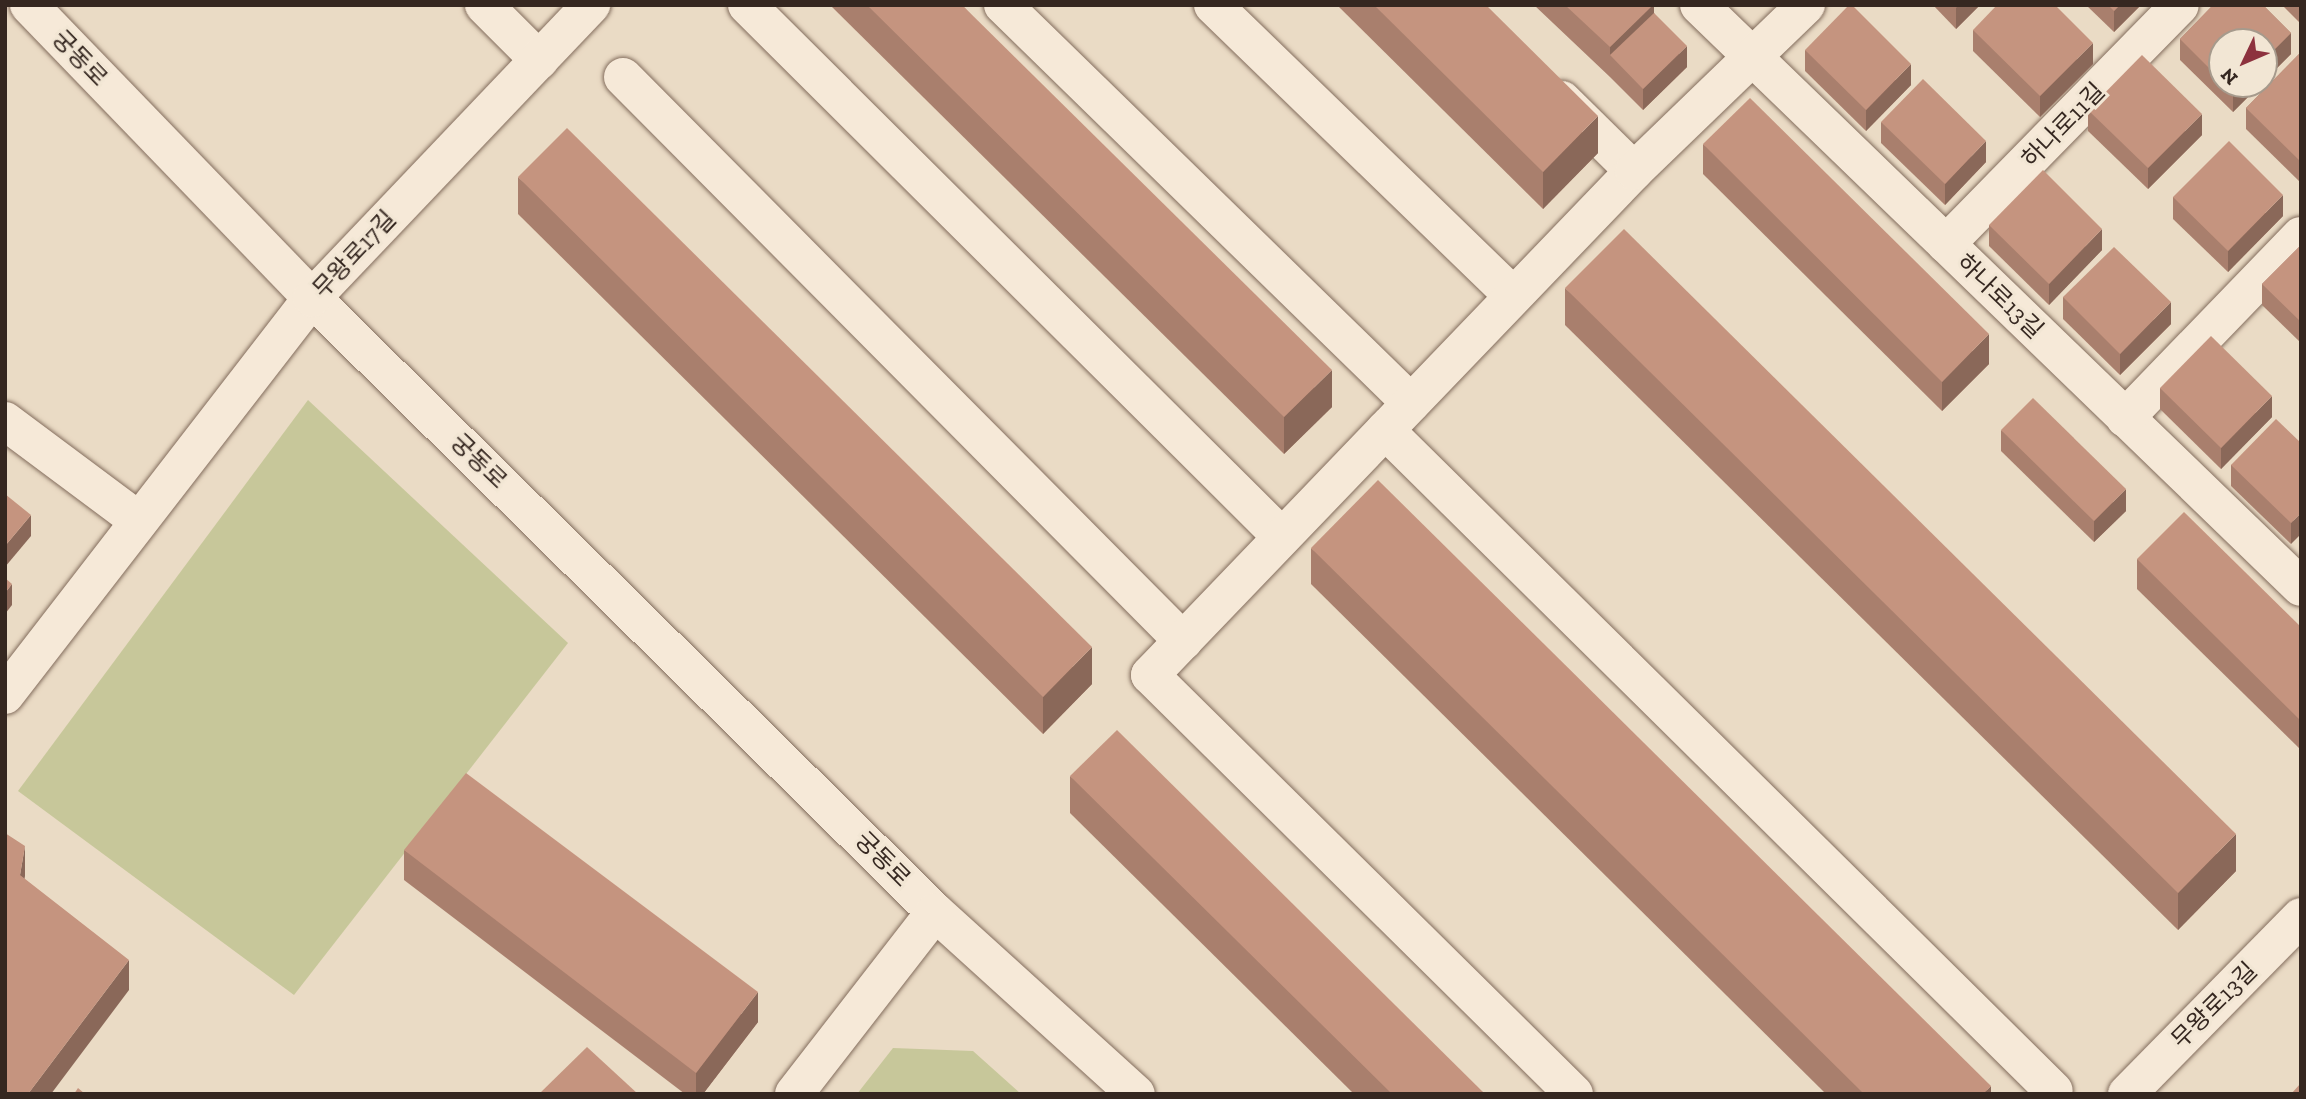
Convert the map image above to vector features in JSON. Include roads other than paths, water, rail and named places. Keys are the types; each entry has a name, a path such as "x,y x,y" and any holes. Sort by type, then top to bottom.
{"street":[{"name":"궁동로","path":"29,5 312,298 935,912 1136,1094"},
{"path":"484,5 539,60"},
{"name":"무왕로17길","path":"5,695 312,298 591,5"},
{"path":"747,5 1282,537"},
{"path":"1003,5 2054,1091"},
{"path":"1213,5 1513,296"},
{"name":"하나로13길","path":"1699,5 2299,583"},
{"path":"1574,1094 1150,675 1634,171 1806,5"},
{"name":"하나로11길","path":"1945,244 2180,5"},
{"path":"1535,73 1634,171"},
{"path":"623,77 1183,640"},
{"path":"2126,418 2301,236"},
{"path":"5,421 138,520"},
{"path":"794,1094 935,912"},
{"name":"무왕로13길","path":"2127,1094 2301,917"}]}
